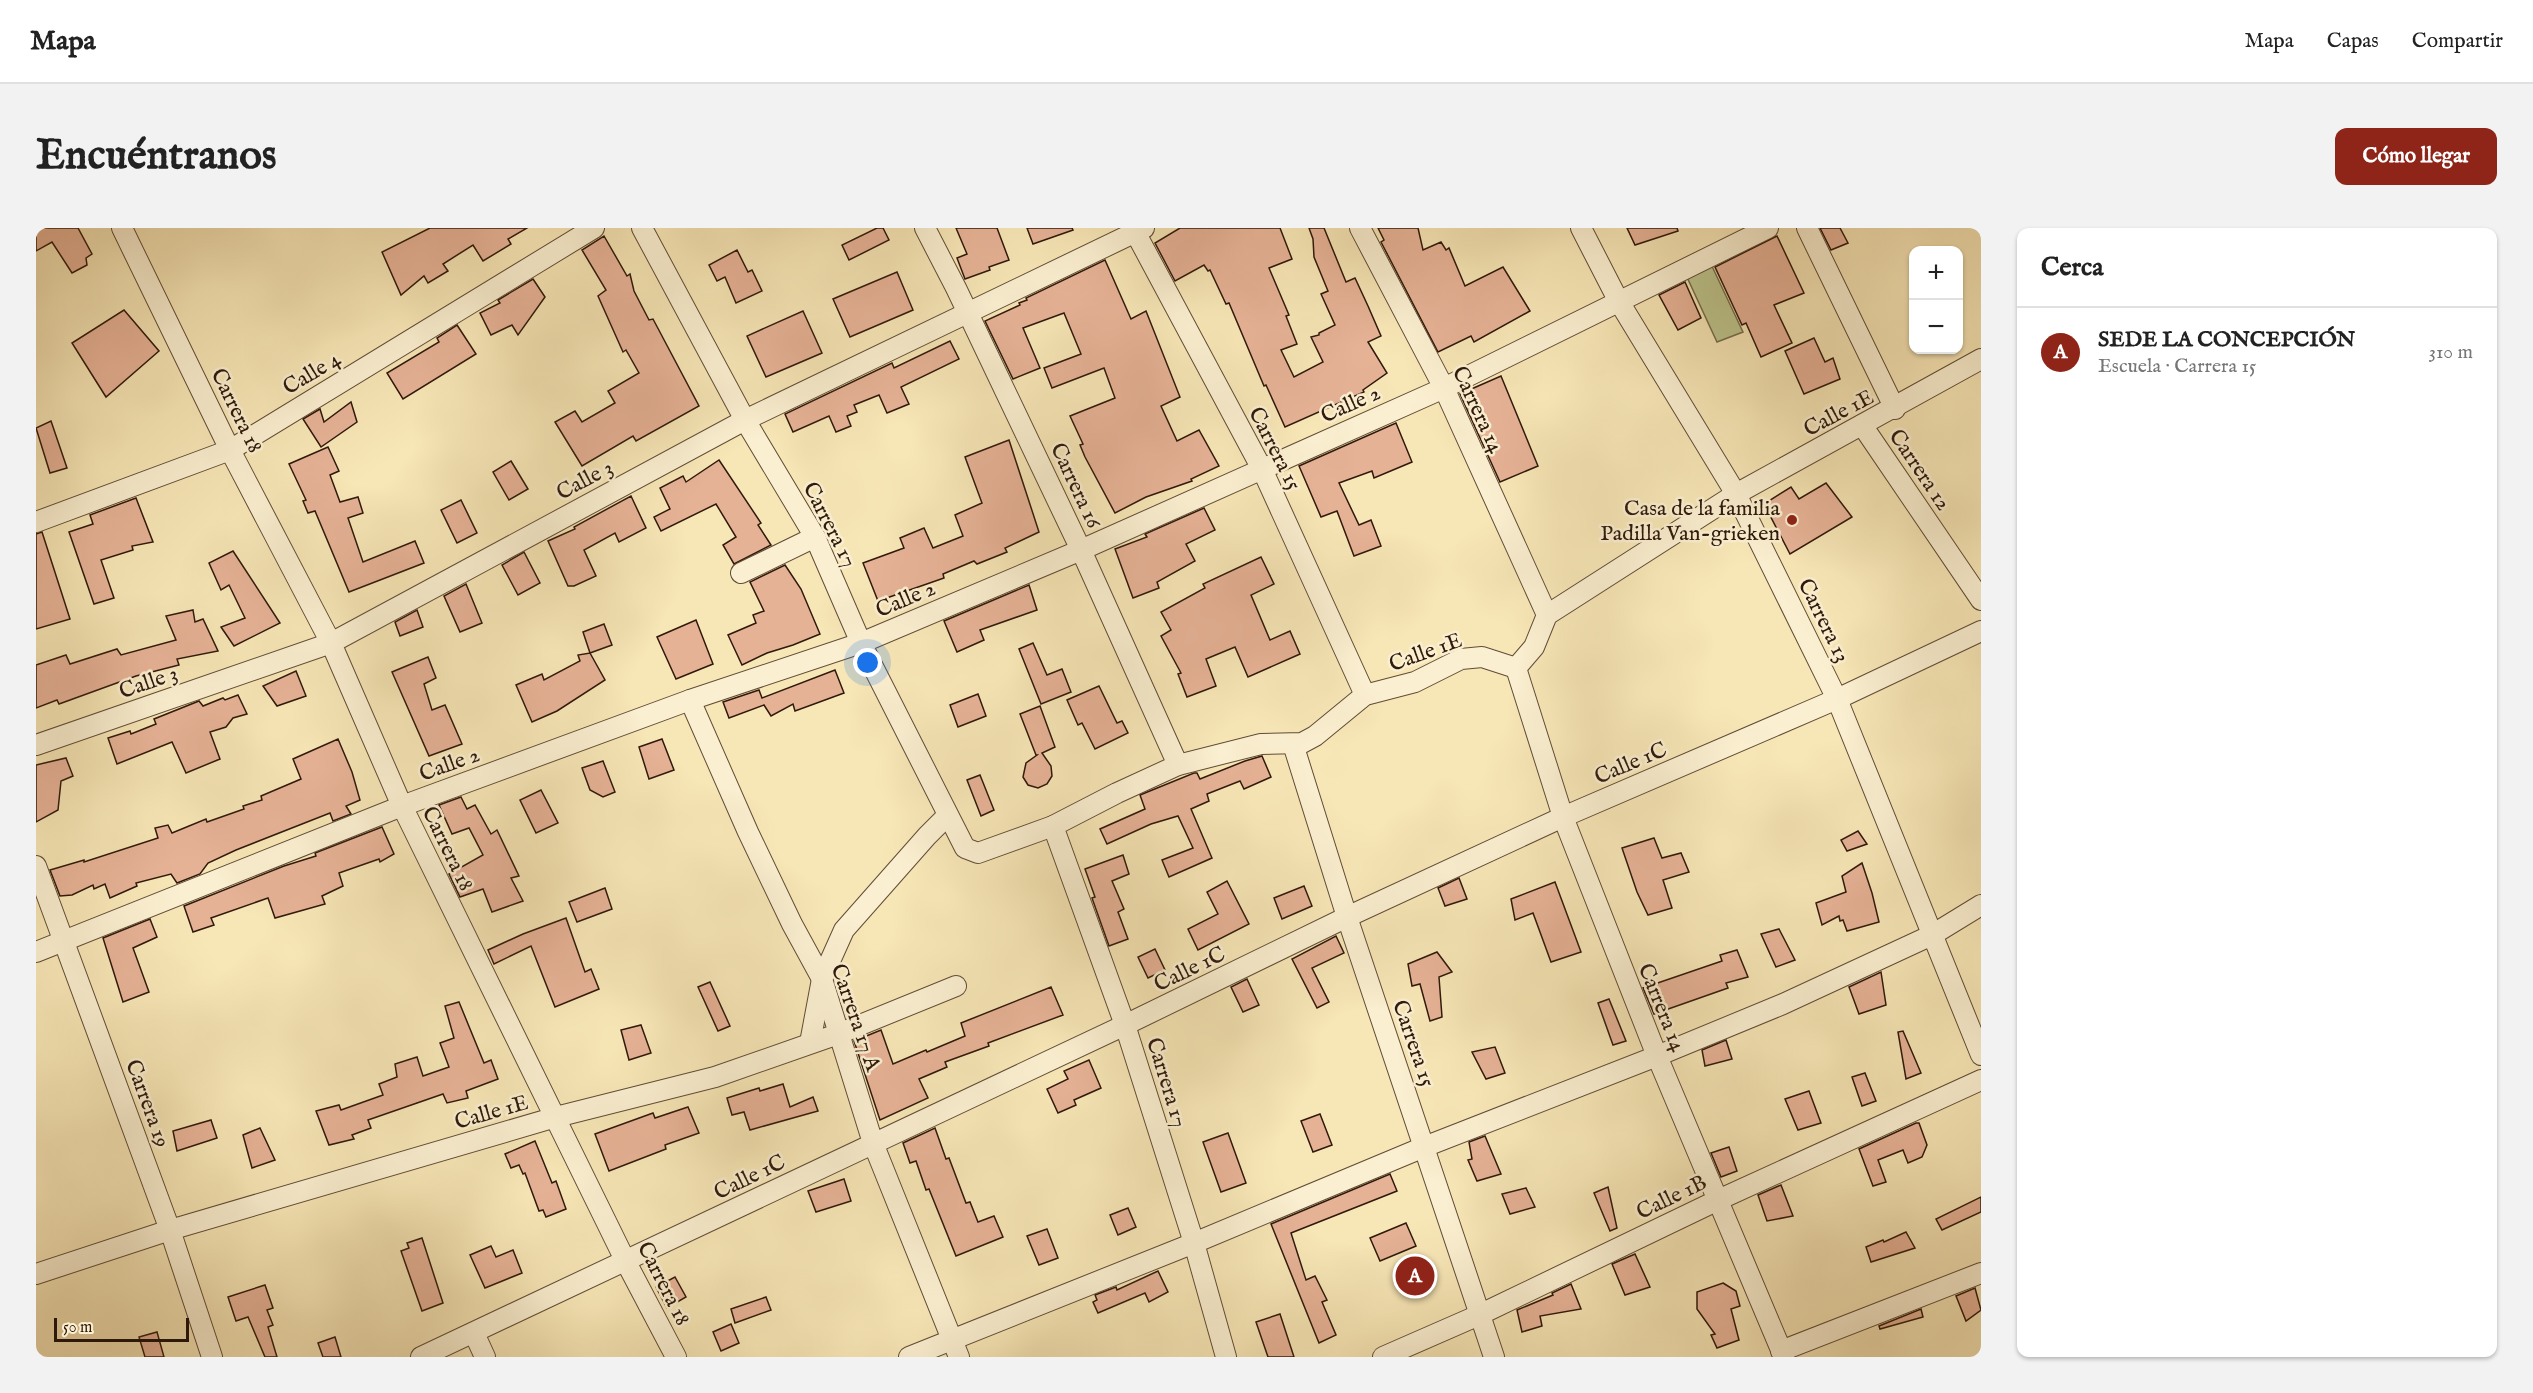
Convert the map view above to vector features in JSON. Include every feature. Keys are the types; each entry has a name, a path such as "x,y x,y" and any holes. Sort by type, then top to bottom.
{"street":[{"name":"Carrera 18","path":"122,228 230,450 331,643 402,806 626,1262 676,1357"},
{"name":"Calle 4","path":"36,522 230,450 594,228"},
{"name":"Carrera 17","path":"642,228 745,420 815,537 861,643 965,848"},
{"name":"Carrera 16","path":"925,228 968,312 1081,550 1178,765"},
{"name":"Carrera 14","path":"1360,228 1443,388 1547,615"},
{"name":"Carrera 13","path":"1581,228 1618,300 1736,494 1837,699 1981,1055"},
{"name":"Calle 2","path":"36,952 402,806 690,700 861,643 1081,550 1443,388 1768,228"},
{"name":"Carrera 12","path":"1807,228 1895,409"},
{"name":"Calle 3","path":"36,745 331,643 745,420 1137,230"},
{"name":"Carrera 15","path":"1137,230 1262,469 1365,695"},
{"name":"Calle 1E","path":"1547,615 1736,494 1895,409 1981,359"},
{"name":"Carrera 12","path":"1862,425 1981,600"},
{"path":"741,573 815,537"},
{"path":"1516,668 1534,647 1547,615"},
{"name":"Calle 1C","path":"421,1357 1125,1025 1347,917 1563,817 1837,699 1981,631"},
{"name":"Calle 1E","path":"965,848 978,853 1053,826 1118,792 1178,765 1262,744 1302,743 1315,736 1365,695 1415,682 1461,659 1482,657 1516,668"},
{"name":"Carrera 14","path":"1516,668 1563,817 1716,1201 1783,1354"},
{"name":"Carrera 17 A","path":"690,700 748,832 792,924 822,978 837,1034 873,1143 956,1349"},
{"name":"Carrera 15","path":"1293,744 1347,917 1494,1357"},
{"path":"810,1043 822,978 844,930 947,816"},
{"name":"Carrera 17","path":"1053,826 1125,1025 1194,1243 1226,1357"},
{"name":"Carrera 19","path":"36,866 170,1230 212,1357"},
{"path":"909,1357 956,1349 1194,1243 1424,1147 1783,1004 1932,936 1981,905"},
{"name":"Calle 1E","path":"36,1274 170,1230 556,1117 715,1077 837,1034 956,986"},
{"name":"Calle 1B","path":"1383,1357 1479,1315 1716,1201 1981,1080"},
{"path":"1783,1354 1981,1273"},
{"path":"474,1333 485,1357"}],"green space":[{"path":"1710,262 1743,332 1717,342 1686,275"}],"building":[{"path":"36,228 78,228 92,254 86,258 87,265 72,273 52,242 36,251"},
{"path":"430,228 527,228 508,239 511,244 483,261 473,245 443,264 448,271 428,283 424,276 401,295 382,252"},
{"path":"877,228 883,228 889,240 849,260 842,245"},
{"path":"956,228 997,228 1009,260 965,279 957,258 967,254"},
{"path":"1027,228 1072,228 1073,230 1033,244"},
{"path":"1180,228 1280,228 1292,259 1269,268 1289,315 1286,316 1297,344 1281,350 1294,377 1323,362 1311,337 1335,325 1321,294 1328,291 1314,257 1313,239 1309,228 1324,228 1346,282 1355,278 1368,306 1381,336 1368,342 1387,373 1363,390 1364,392 1285,427 1266,385 1264,386 1229,303 1226,304 1210,270 1208,271 1204,265 1175,281 1155,243"},
{"path":"1378,228 1418,228 1423,250 1441,242 1446,250 1449,248 1465,286 1503,267 1530,311 1474,342 1471,336 1438,352 1381,242 1384,240"},
{"path":"1627,228 1677,228 1678,231 1635,245"},
{"path":"1820,228 1840,228 1848,243 1831,250"},
{"path":"604,236 627,276 630,274 634,291 649,320 653,319 699,406 636,441 633,436 582,466 555,422 575,411 582,422 615,403 608,391 639,373 626,350 623,352 598,296 606,290 582,250"},
{"path":"1777,236 1804,293 1774,305 1792,343 1761,357 1746,323 1742,325 1715,267"},
{"path":"737,250 748,272 752,270 762,291 736,303 725,277 717,281 709,265"},
{"path":"1105,260 1131,319 1146,311 1180,397 1161,406 1177,441 1199,430 1219,466 1191,479 1192,481 1146,497 1115,513 1085,457 1080,445 1083,444 1070,416 1115,398 1104,368 1052,388 1044,368 1081,354 1064,313 1023,328 1040,368 1013,379 985,321 1020,305 1019,303 1027,300 1026,298"},
{"path":"897,272 913,310 850,337 833,299"},
{"path":"533,279 545,297 518,335 512,325 491,335 480,313 500,303 498,300"},
{"path":"1685,282 1701,318 1678,330 1659,295"},
{"path":"124,310 159,351 106,397 72,343"},
{"path":"803,311 822,353 766,377 747,336"},
{"path":"457,325 476,354 403,399 387,373 439,342 437,338"},
{"path":"1814,338 1825,362 1833,358 1840,379 1804,394 1785,351"},
{"path":"950,341 959,359 901,387 909,404 887,413 879,395 854,405 857,412 847,416 851,426 836,432 829,416 793,432 785,414 892,363 894,368"},
{"path":"1501,376 1538,466 1500,482 1460,394"},
{"path":"351,402 357,422 321,447 303,419 320,409 324,422"},
{"path":"51,421 67,468 50,473 36,428"},
{"path":"1396,423 1412,462 1374,478 1372,471 1339,483 1359,525 1371,520 1381,546 1354,556 1337,511 1321,517 1299,466"},
{"path":"1009,440 1039,532 1005,548 1007,552 977,564 974,561 943,574 944,578 878,601 863,563 904,548 900,538 924,528 933,548 963,536 955,515 982,503 965,457"},
{"path":"328,447 339,471 330,475 340,502 358,497 363,513 348,518 363,562 415,541 424,563 349,592 315,511 308,513 303,501 306,500 289,464"},
{"path":"719,460 761,523 758,525 771,545 734,564 723,545 736,537 716,504 661,531 654,517 670,509 660,488 683,476 686,482"},
{"path":"511,461 528,489 509,500 493,472"},
{"path":"1826,483 1852,517 1790,554 1764,504 1791,487 1799,499"},
{"path":"631,496 646,528 619,542 615,533 584,550 596,576 574,586 568,586 548,541 575,529 574,527"},
{"path":"136,498 153,542 132,546 133,550 101,560 114,598 94,604 69,532 93,524 90,515"},
{"path":"461,500 477,533 457,543 441,510"},
{"path":"1204,508 1215,530 1186,544 1195,561 1157,582 1159,588 1133,598 1115,549 1147,537 1145,534"},
{"path":"42,532 70,619 36,629 36,534"},
{"path":"233,551 280,623 234,646 221,627 245,618 229,585 221,590 209,563"},
{"path":"524,552 540,583 518,595 502,565"},
{"path":"1261,557 1274,584 1251,595 1270,640 1290,631 1300,654 1248,677 1235,647 1206,659 1216,686 1187,697 1178,674 1181,673 1161,636 1171,630 1161,612 1205,588 1203,584"},
{"path":"785,565 801,589 820,634 767,653 742,665 728,635 756,623 753,615 764,611 750,582"},
{"path":"466,584 482,623 460,632 444,596"},
{"path":"1029,585 1037,610 980,630 984,640 957,652 944,621"},
{"path":"193,610 195,622 203,619 218,651 177,659 179,665 136,676 59,704 57,700 36,708 36,665 66,655 70,664 117,649 121,655 176,640 166,616"},
{"path":"417,610 423,627 400,636 395,622"},
{"path":"696,620 713,664 676,679 657,637"},
{"path":"604,624 612,645 590,653 583,632"},
{"path":"1033,643 1047,675 1062,669 1071,692 1041,704 1019,649"},
{"path":"590,653 605,680 557,711 532,722 516,685 542,674 544,680 580,661 578,655"},
{"path":"428,657 436,678 424,684 432,710 445,705 462,744 429,756 392,672"},
{"path":"835,670 844,693 795,711 793,704 771,716 764,705 729,718 723,702 759,690 762,698"},
{"path":"296,671 306,696 277,706 263,686"},
{"path":"1099,686 1117,723 1122,721 1128,733 1095,749 1082,723 1078,725 1067,700"},
{"path":"978,694 986,716 958,727 950,705"},
{"path":"238,695 247,714 233,718 226,727 210,732 220,759 186,773 172,742 117,764 108,738 130,731 131,734 156,724 154,719 199,701 203,706"},
{"path":"1040,706 1055,747 1042,753 1051,766 1052,776 1047,784 1038,788 1028,785 1023,777 1026,763 1037,755 1020,714"},
{"path":"338,739 352,772 360,800 346,806 351,814 333,821 330,813 236,850 208,863 200,874 177,883 171,874 136,883 137,886 110,898 105,884 94,889 93,885 72,895 60,896 50,870 84,860 84,862 158,838 155,828 168,825 172,833 206,819 207,822 244,809 243,806 262,800 261,796 301,779 293,759"},
{"path":"662,739 674,770 649,779 639,747"},
{"path":"1262,756 1271,777 1244,789 1240,781 1207,794 1209,801 1191,809 1212,858 1169,877 1162,860 1193,848 1178,816 1151,824 1107,844 1100,829 1145,809 1140,795 1194,773 1197,773 1200,779"},
{"path":"66,758 73,776 61,781 58,810 36,822 36,765"},
{"path":"603,761 615,792 603,797 590,790 582,768"},
{"path":"980,775 994,810 981,816 967,780"},
{"path":"541,790 558,823 536,833 520,800"},
{"path":"461,797 467,809 475,805 491,834 497,830 519,876 511,878 523,901 492,912 483,889 460,897 449,874 483,855 469,828 452,834 439,805"},
{"path":"382,827 394,854 380,862 379,859 339,873 343,886 322,896 325,904 275,918 268,898 211,918 214,925 193,932 184,906 284,866 316,856 315,853"},
{"path":"1858,831 1867,844 1847,851 1841,840"},
{"path":"1654,838 1662,858 1681,853 1689,872 1663,880 1672,908 1648,915 1637,892 1622,848"},
{"path":"1123,855 1129,874 1112,881 1124,909 1118,912 1128,939 1109,946 1092,898 1095,897 1085,869"},
{"path":"1862,863 1879,922 1847,931 1839,916 1822,925 1816,903 1846,892 1842,876"},
{"path":"1459,878 1467,899 1445,906 1438,888"},
{"path":"1227,881 1249,924 1198,950 1188,929 1218,914 1207,892"},
{"path":"1555,882 1581,952 1551,962 1533,913 1515,920 1511,899"},
{"path":"1304,886 1312,906 1282,919 1274,898"},
{"path":"605,888 612,909 577,922 569,902"},
{"path":"566,918 585,972 591,969 599,989 555,1007 531,946 494,964 488,950"},
{"path":"150,919 157,937 133,948 149,992 123,1002 103,938"},
{"path":"1779,929 1795,960 1776,967 1761,934"},
{"path":"1336,936 1344,953 1312,968 1329,1002 1317,1008 1292,959"},
{"path":"1155,949 1165,970 1148,978 1138,957"},
{"path":"1737,950 1748,977 1726,983 1728,988 1654,1014 1643,988 1722,961 1720,955"},
{"path":"1437,952 1452,972 1439,977 1442,1017 1430,1021 1420,984 1412,986 1408,964"},
{"path":"1881,972 1886,1005 1859,1014 1849,987"},
{"path":"1247,979 1259,1005 1243,1012 1231,987"},
{"path":"710,982 730,1026 718,1031 698,987"},
{"path":"1051,987 1063,1015 945,1062 947,1067 919,1079 928,1098 880,1120 854,1041 881,1030 893,1064 965,1036 961,1023"},
{"path":"1609,999 1626,1041 1613,1045 1598,1003"},
{"path":"459,1002 484,1063 491,1060 498,1079 466,1091 468,1098 447,1103 443,1094 368,1120 371,1128 352,1135 354,1139 329,1145 316,1111 339,1105 341,1110 383,1095 379,1084 397,1077 395,1064 417,1057 423,1076 449,1067 440,1043 454,1038 445,1006"},
{"path":"641,1025 651,1053 629,1060 621,1030"},
{"path":"1903,1031 1921,1073 1906,1079 1898,1032"},
{"path":"1726,1040 1732,1059 1705,1066 1702,1050"},
{"path":"1495,1047 1505,1073 1486,1079 1472,1052"},
{"path":"1089,1060 1101,1088 1074,1100 1076,1105 1058,1113 1047,1089 1068,1079 1064,1071"},
{"path":"1865,1073 1876,1101 1862,1106 1852,1077"},
{"path":"783,1084 790,1107 813,1097 818,1111 750,1130 744,1112 732,1115 727,1098 759,1088 760,1091"},
{"path":"1809,1091 1821,1123 1798,1130 1785,1099"},
{"path":"688,1107 699,1133 665,1145 666,1149 609,1171 595,1134 653,1113 655,1118"},
{"path":"1320,1114 1332,1145 1313,1152 1301,1121"},
{"path":"211,1120 217,1138 177,1151 173,1131"},
{"path":"1919,1123 1927,1145 1922,1157 1908,1163 1903,1150 1878,1160 1886,1182 1873,1186 1859,1149"},
{"path":"260,1128 275,1160 252,1168 243,1135"},
{"path":"935,1128 966,1203 970,1202 978,1222 994,1216 1003,1237 956,1256 929,1189 926,1190 916,1161 910,1163 903,1143"},
{"path":"1228,1133 1246,1183 1221,1192 1203,1142"},
{"path":"1485,1136 1501,1174 1477,1181 1468,1160 1472,1159 1469,1142"},
{"path":"535,1141 552,1183 556,1181 566,1209 546,1217 543,1210 539,1211 525,1173 523,1174 519,1165 511,1168 505,1154"},
{"path":"1729,1147 1737,1171 1721,1177 1711,1153"},
{"path":"1390,1174 1397,1191 1291,1233 1306,1280 1315,1276 1327,1300 1322,1302 1336,1335 1319,1343 1271,1224"},
{"path":"844,1179 851,1201 816,1212 808,1191"},
{"path":"1781,1185 1793,1216 1767,1221 1758,1195"},
{"path":"1608,1187 1617,1228 1610,1231 1594,1193"},
{"path":"1526,1188 1535,1207 1510,1214 1502,1194"},
{"path":"1981,1197 1981,1212 1942,1230 1936,1219"},
{"path":"1128,1208 1136,1227 1118,1235 1110,1215"},
{"path":"1406,1223 1416,1246 1380,1261 1370,1238"},
{"path":"1047,1229 1058,1258 1039,1265 1027,1236"},
{"path":"1906,1232 1915,1248 1871,1262 1866,1247"},
{"path":"422,1238 443,1303 422,1311 401,1251 409,1248 407,1243"},
{"path":"491,1246 496,1257 513,1250 522,1273 485,1288 470,1255"},
{"path":"1635,1254 1650,1287 1625,1295 1612,1264"},
{"path":"1158,1271 1168,1292 1149,1302 1145,1293 1098,1313 1093,1302 1097,1300 1095,1295 1116,1287 1117,1290"},
{"path":"675,1277 686,1297 667,1308 656,1287"},
{"path":"1723,1283 1736,1291 1740,1306 1731,1309 1739,1340 1717,1348 1711,1335 1715,1334 1697,1309 1697,1292"},
{"path":"1571,1284 1581,1309 1540,1316 1542,1326 1522,1332 1517,1310 1553,1295 1552,1293"},
{"path":"265,1285 273,1308 267,1310 273,1325 268,1327 277,1357 265,1357 248,1317 236,1321 228,1297"},
{"path":"1975,1288 1981,1310 1966,1321 1956,1296"},
{"path":"766,1297 771,1310 735,1323 731,1309"},
{"path":"1921,1309 1923,1317 1880,1329 1879,1326"},
{"path":"1280,1314 1294,1357 1268,1357 1256,1322"},
{"path":"731,1324 739,1343 721,1351 713,1332"},
{"path":"157,1332 164,1357 145,1357 139,1337"},
{"path":"335,1337 341,1357 323,1357 318,1343"}],"place":[{"name":"Casa de la familia Padilla Van-grieken","path":"1792,520"},
{"name":"SEDE LA CONCEPCIÓN","path":"1415,1276"}]}
